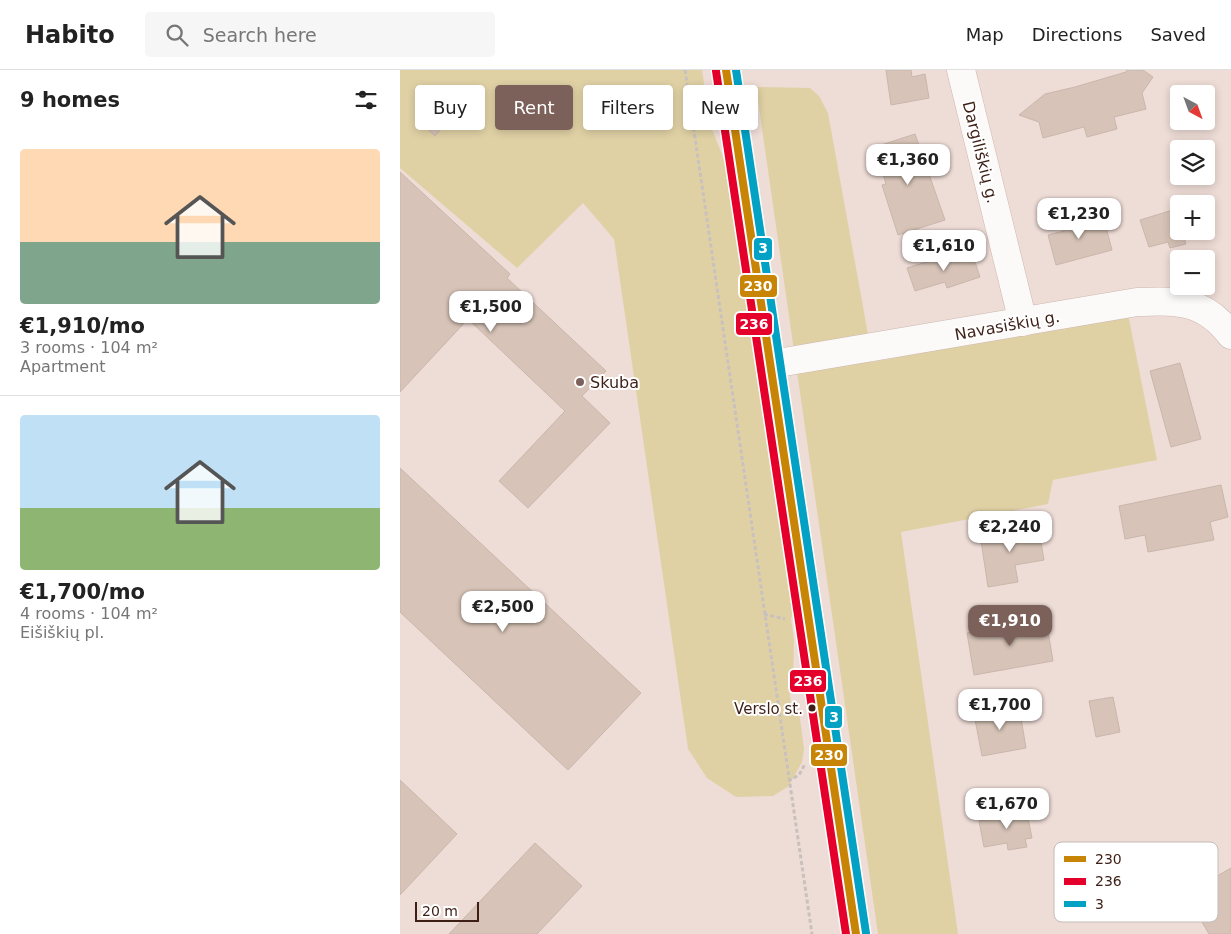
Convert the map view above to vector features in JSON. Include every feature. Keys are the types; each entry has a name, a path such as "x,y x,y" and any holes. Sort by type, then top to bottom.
{"main road":[{"path":"726,70 772,364 856,934"}],"street":[{"name":"Dargiliškių g.","path":"964,71 1023,322"},
{"name":"Navasiškių g.","path":"772,364 1137,302 1183,301 1204,310 1224,326 1231,335"}],"path":[{"path":"686,70 812,934"}],"shaded area":[{"path":"400,70 702,70 704,85 683,85 683,130 712,130 725,162 796,613 791,618 794,640 793,680 788,681 792,712 799,711 804,749 802,762 789,786 773,796 736,797 707,778 688,749 614,239 583,203 517,268 400,168"},
{"path":"758,87 810,88 819,96 828,113 873,362 1128,314 1157,460 1053,480 1048,504 901,532 958,934 878,934 758,101"}],"building":[{"path":"886,70 911,70 912,77 925,74 929,98 891,105"},
{"path":"1127,70 1143,70 1153,77 1142,93 1146,109 1114,117 1117,129 1087,137 1084,127 1043,138 1039,122 1019,115 1045,94 1075,87 1126,72"},
{"path":"429,130 440,130 435,136"},
{"path":"915,134 945,220 898,235 882,185 886,184 875,147"},
{"path":"400,172 510,274 507,278 606,371 582,396 610,423 528,508 499,481 565,411 468,319 400,392"},
{"path":"1170,211 1170,240 1185,240 1186,244 1170,248 1168,242 1149,247 1140,220"},
{"path":"1088,213 1091,224 1104,220 1112,250 1056,265 1048,235 1064,231 1061,221"},
{"path":"972,253 980,277 947,288 945,282 915,291 907,268 939,258 940,263"},
{"path":"1180,363 1201,439 1171,447 1150,371"},
{"path":"400,468 641,693 568,770 400,612"},
{"path":"1221,485 1228,517 1210,522 1214,540 1148,552 1145,535 1125,539 1119,506"},
{"path":"1038,525 1044,560 1015,565 1018,582 988,587 980,534"},
{"path":"1046,619 1053,661 974,675 967,633"},
{"path":"1113,697 1120,732 1096,737 1089,701"},
{"path":"1019,706 1026,748 982,756 974,714"},
{"path":"400,780 457,834 400,895"},
{"path":"1026,808 1032,838 1025,839 1027,847 1008,850 1007,843 984,847 979,821 1001,817 1000,813"},
{"path":"535,843 582,886 537,934 449,934"},
{"path":"1231,868 1231,934 1209,934 1202,922 1218,922 1218,876"}],"transit line":[{"name":"230","path":"726,70 856,934"},
{"name":"3","path":"736,70 866,933"},
{"name":"236","path":"716,71 846,934"}],"place":[{"name":"Skuba","path":"580,382"},
{"name":"Verslo st.","path":"812,708"}]}
